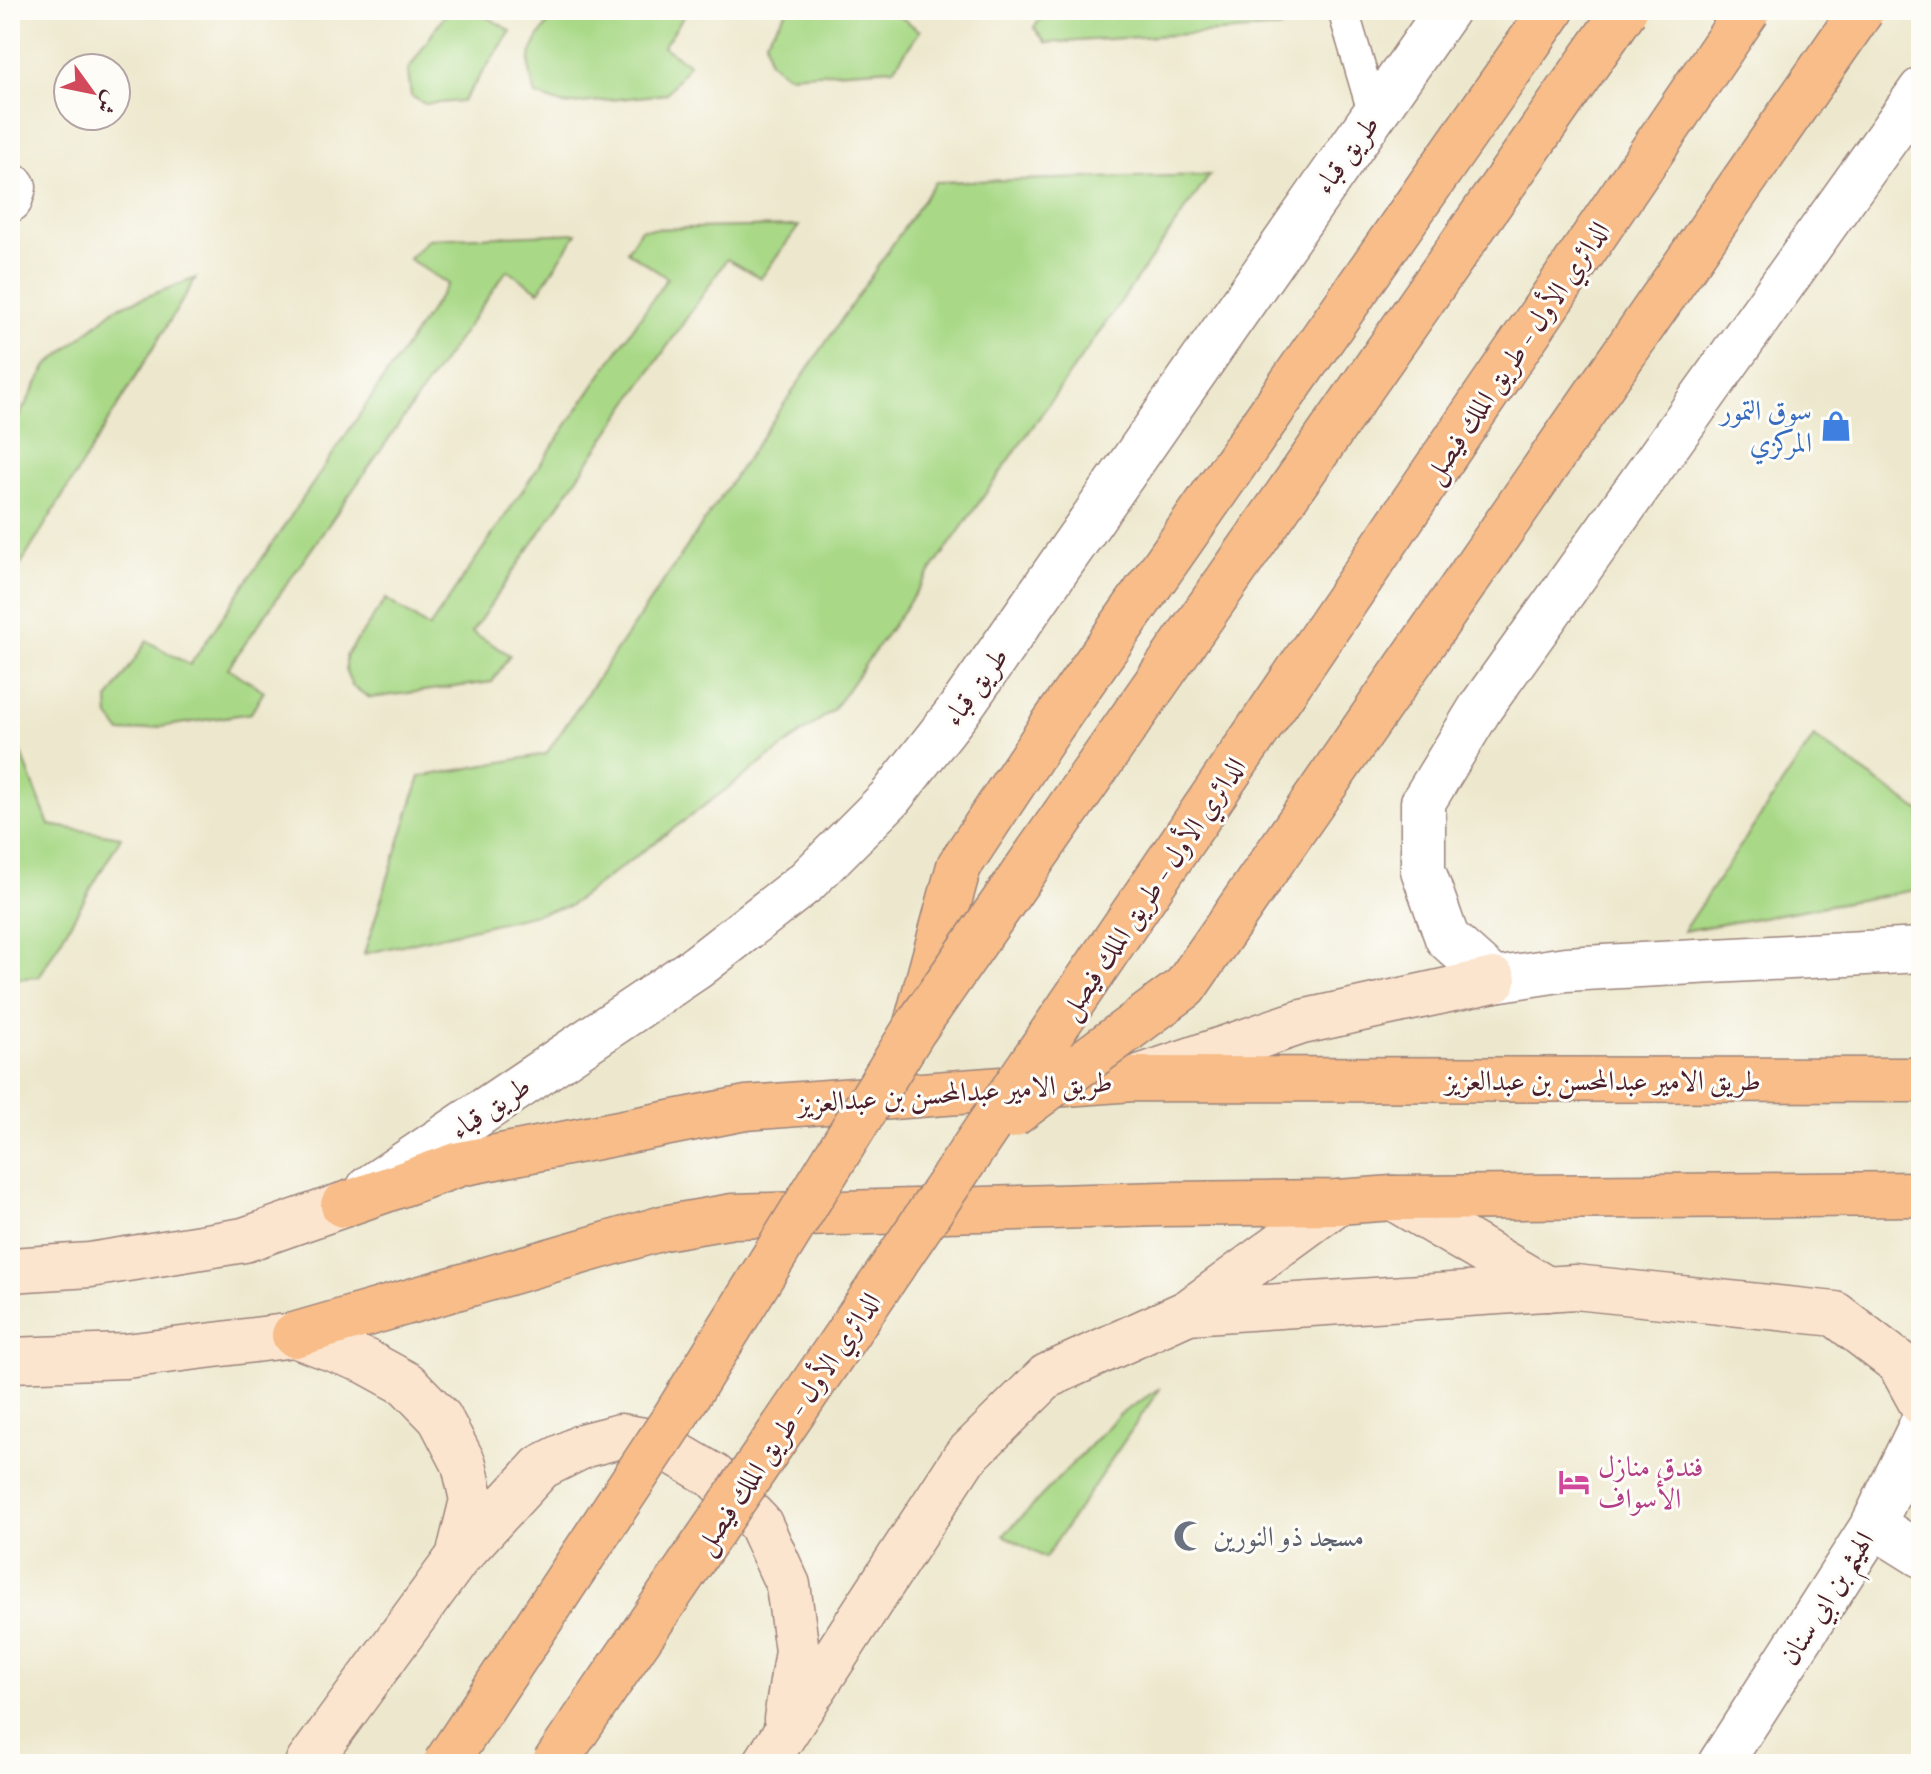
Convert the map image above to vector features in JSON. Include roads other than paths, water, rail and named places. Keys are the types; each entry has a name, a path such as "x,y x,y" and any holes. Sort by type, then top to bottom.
{"main road":[{"path":"914,1030 959,866 1051,727 1552,10"},
{"path":"448,1756 671,1423 914,1030 1625,10"},
{"name":"الدائري الأول - طريق الملك فيصل","path":"554,1764 1748,10"},
{"path":"984,1136 1185,987 1862,10"},
{"path":"1133,1079 1302,1022 1494,980"},
{"name":"طريق الامير عبدالمحسن بن عبدالعزيز","path":"10,1270 90,1265 244,1240 460,1164 746,1108 1133,1079 1921,1080"},
{"path":"10,1360 126,1356 294,1335 663,1228 733,1216 1338,1202 1393,1198 1921,1194"},
{"path":"1393,1198 1547,1289"},
{"path":"764,1764 964,1458 1047,1376 1188,1312 1338,1202"},
{"path":"1188,1312 1575,1287 1835,1314 1899,1363 1921,1403"},
{"path":"294,1335 365,1361 407,1384 440,1418 464,1464 472,1500 458,1557"},
{"path":"307,1764 458,1557 541,1467 585,1445 620,1436 656,1442 714,1476 760,1524 788,1585 797,1651 786,1718 764,1764"},
{"path":"571,1764 601,1696"}],"street":[{"name":"طريق قباء","path":"343,1205 697,967 807,881 890,798 959,710 1447,10"},
{"path":"1921,90 1490,694 1423,802 1423,870 1447,938 1494,980 1566,969 1921,950"},
{"path":"10,186 14,187 10,200"},
{"name":"الهيثم بن ابي سنان","path":"1720,1764 1873,1525 1921,1426"},
{"path":"1873,1525 1921,1555"}],"lane":[{"path":"1343,10 1374,115"}],"place":[{"name":"سوق التمور المركزي","path":"1836,426"},
{"name":"فندق منازل الأسواف","path":"1574,1482"},
{"name":"مسجد ذو النورين","path":"1189,1536"}]}
